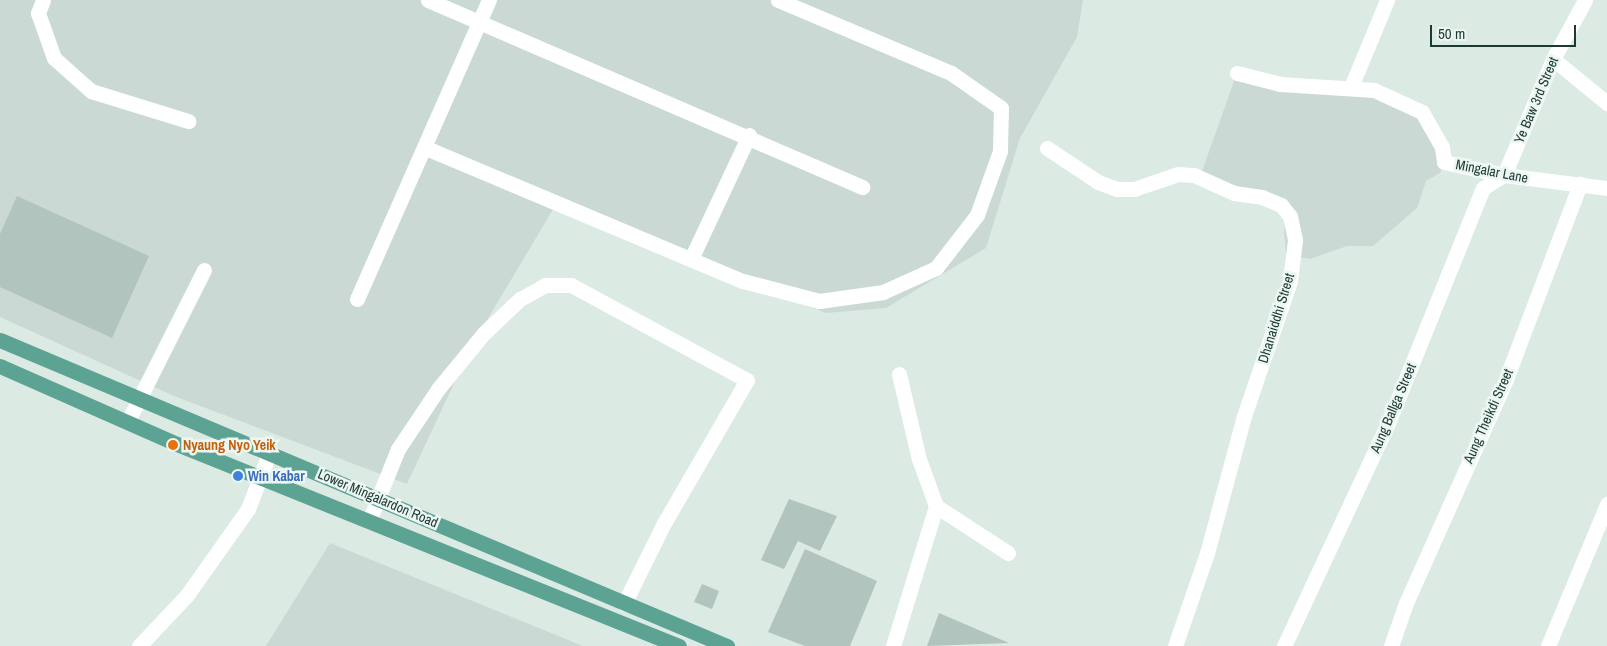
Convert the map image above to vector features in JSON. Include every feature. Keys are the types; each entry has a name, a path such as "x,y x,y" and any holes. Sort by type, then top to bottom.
{"main road":[{"name":"Lower Mingalardon Road","path":"0,340 139,399 270,451 624,604 727,646"},
{"name":"Lower Mingalardon Road","path":"0,366 260,478 679,646"}],"street":[{"path":"43,0 38,13 54,58 91,91 188,121"},
{"path":"428,0 480,19 748,135 862,187"},
{"path":"356,299 426,148 489,0"},
{"path":"426,148 743,281 818,300 883,292 936,268 977,215 1000,150 1001,108 951,73 778,0"},
{"path":"1351,88 1387,0"},
{"name":"Ye Baw 3rd Street","path":"1504,175 1553,59 1585,0"},
{"path":"1553,59 1607,103"},
{"name":"Mingalar Lane","path":"1236,73 1280,84 1374,90 1422,112 1442,147 1444,162 1504,175 1607,188"},
{"path":"690,259 748,135"},
{"name":"Dhanaiddhi Street","path":"1047,148 1098,182 1118,189 1134,189 1178,174 1194,176 1234,193 1262,197 1281,205 1290,216 1295,240 1290,281 1244,416 1207,553 1175,646"},
{"name":"Aung Ballga Street","path":"1284,646 1388,423 1483,188 1504,175"},
{"name":"Aung Theikdi Street","path":"1391,646 1406,603 1506,379 1580,184"},
{"path":"128,421 204,270"},
{"path":"369,521 398,448 438,389 484,333 520,299 545,284 571,285 747,380 664,524 624,604"},
{"path":"898,374 919,459 936,506 1008,554"},
{"path":"138,646 187,596 248,509 270,451"},
{"path":"1548,646 1607,504"},
{"path":"893,646 936,506"}],"shaded area":[{"path":"0,0 1083,0 1077,37 1020,138 986,248 886,308 826,313 558,201 471,347 407,484 174,396 0,317"},
{"path":"1237,73 1351,87 1415,108 1444,162 1440,173 1426,181 1417,208 1373,246 1347,246 1310,259 1286,254 1284,232 1287,206 1201,174"},
{"path":"330,543 583,646 266,646"}],"building":[{"path":"17,196 149,256 112,338 0,287 0,234"},
{"path":"789,499 837,516 820,551 798,541 784,569 761,560"},
{"path":"805,549 877,581 850,646 805,646 768,632"},
{"path":"702,584 719,591 712,609 694,602"},
{"path":"939,613 1009,643 927,646"}],"place":[{"name":"Nyaung Nyo Yeik","path":"173,445"},
{"name":"Win Kabar","path":"238,476"}]}
